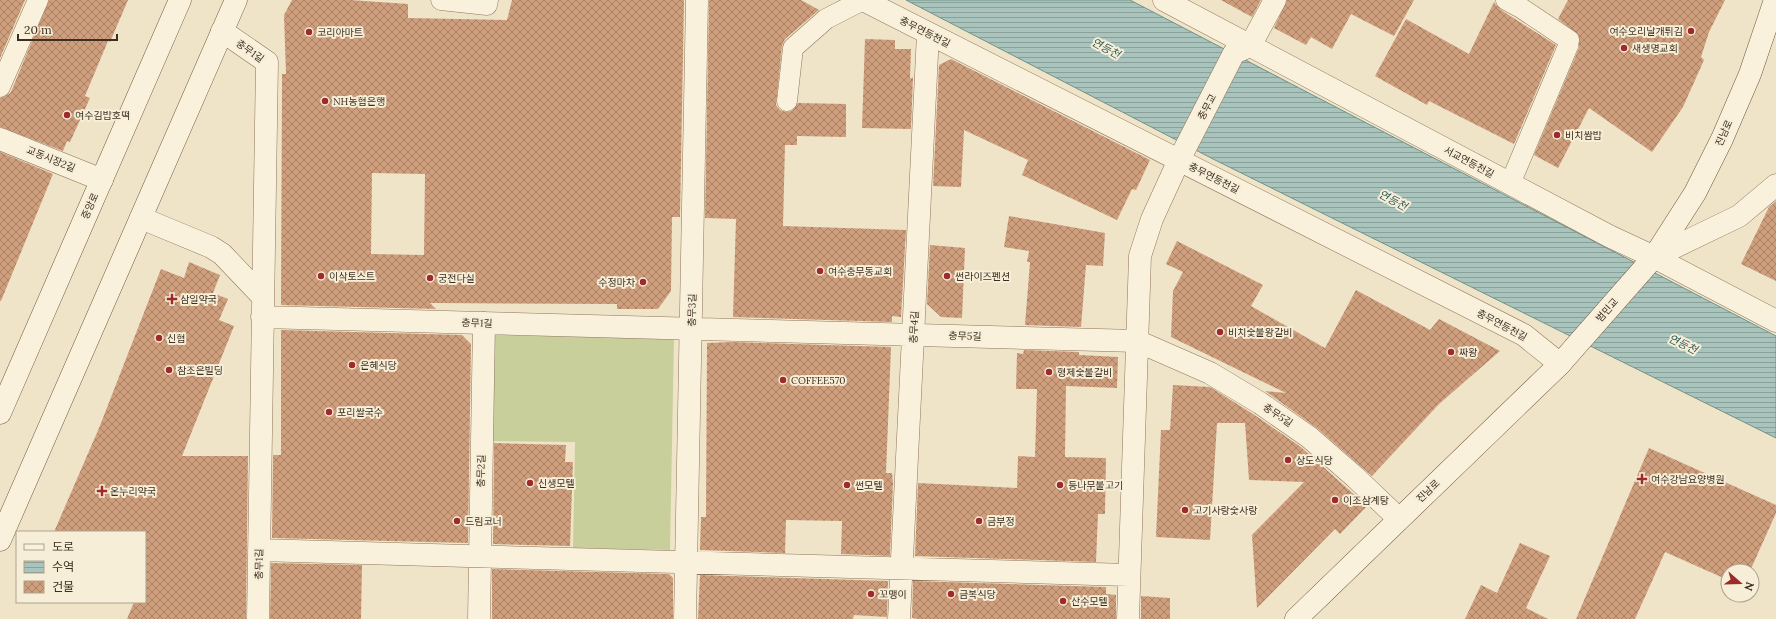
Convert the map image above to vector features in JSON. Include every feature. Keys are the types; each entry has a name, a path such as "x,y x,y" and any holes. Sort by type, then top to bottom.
{"street":[{"name":"중앙로","path":"0,413 180,0"},
{"path":"0,540 236,0"},
{"name":"충무3길","path":"686,619 697,0"},
{"name":"충무연등천길","path":"863,0 1524,335 1560,364"},
{"name":"서교연등천길","path":"1164,0 1242,49 1510,184 1609,236 1654,257 1776,321"},
{"name":"충무교","path":"1179,160 1242,49 1275,0"},
{"name":"진남로","path":"1654,257 1695,193 1722,138 1750,74 1775,0"},
{"name":"충무1길","path":"222,32 266,62 258,619"},
{"name":"충무4길","path":"899,619 928,34"},
{"name":"교동시장2길","path":"0,139 102,180"},
{"path":"1128,619 1140,256 1152,219 1179,160"},
{"path":"1654,257 1739,216 1776,185"},
{"path":"141,218 211,247 222,254 263,307"},
{"name":"범민교","path":"1560,364 1654,257"},
{"name":"충무1길","path":"263,307 484,323 913,334"},
{"name":"충무2길","path":"479,619 484,323"},
{"name":"충무5길","path":"913,334 1137,341 1210,373 1309,437 1355,477 1399,520"},
{"name":"진남로","path":"1296,619 1560,364"},
{"path":"259,550 1129,575"}],"lane":[{"path":"0,87 38,0"},
{"path":"441,0 487,5 488,0"},
{"path":"787,101 793,48 826,19 863,0"},
{"path":"1506,0 1521,8 1569,40 1568,46 1510,184"}],"green space":[{"path":"493,335 674,338 670,550 573,548 575,442 490,441"}],"water":[{"name":"연등천","path":"906,0 1130,0 1776,336 1776,438 1213,159"}],"building":[{"path":"0,0 25,0 0,58"},
{"path":"49,0 128,0 110,42 108,41 85,96 90,98 70,142 67,141 63,151 0,127 0,98 11,92"},
{"path":"292,0 350,0 408,4 408,18 507,20 512,0 684,0 680,217 672,217 671,291 658,309 617,309 617,304 430,303 436,309 281,305 282,74 286,74 284,15","holes":["372,173 425,174 424,255 371,254"]},
{"path":"709,0 801,0 819,10 785,39 782,46 776,105 780,110 786,112 792,111 798,103 846,104 846,137 797,136 797,145 785,145 783,226 906,230 901,317 892,316 892,322 733,317 736,219 705,218"},
{"path":"1221,0 1261,0 1252,17"},
{"path":"1287,0 1414,0 1394,36 1351,14 1332,49 1311,37 1306,45 1274,28"},
{"path":"1568,0 1725,0 1709,32 1701,57 1704,60 1683,107 1652,152 1589,108 1558,168 1534,155 1579,48 1579,35 1558,19"},
{"path":"1494,2 1501,10 1556,45 1514,144 1429,101 1427,105 1375,76 1406,19 1469,54"},
{"path":"865,39 895,40 895,49 911,49 910,79 913,77 911,129 862,128"},
{"path":"951,59 1150,160 1136,190 1132,189 1117,220 1022,175 1028,160 964,130 961,187 933,186 939,65"},
{"path":"0,152 53,174 1,301 0,301"},
{"path":"1776,201 1776,281 1741,264 1769,207"},
{"path":"1009,216 1105,233 1103,266 1086,265 1081,327 1025,325 1030,262 1027,262 1029,251 1004,247"},
{"path":"1177,241 1263,285 1251,306 1325,348 1356,290 1430,330 1439,319 1500,351 1439,404 1372,476 1317,428 1265,391 1286,393 1171,337 1173,291 1183,272 1166,264"},
{"name":"썬라이즈펜션","path":"930,245 965,248 962,318 941,317 927,304"},
{"path":"189,262 220,275 213,293 228,299 219,320 234,326 182,456 248,456 246,619 127,619 134,603 146,603 146,531 54,531 99,428 161,269 184,278"},
{"path":"281,330 462,335 471,344 468,543 272,538 273,455 281,455"},
{"path":"732,342 891,347 886,473 892,473 893,483 890,556 841,554 842,521 786,520 785,553 700,550 701,517 706,517 707,343"},
{"path":"1024,350 1079,352 1079,355 1118,357 1117,388 1066,386 1065,457 1106,458 1105,514 1098,514 1096,562 915,556 918,483 1017,488 1018,456 1035,457 1037,389 1016,389 1017,353 1023,354"},
{"path":"1173,385 1210,387 1301,447 1367,506 1340,534 1335,529 1257,608 1252,535 1304,482 1249,480 1245,423 1217,423 1210,540 1156,537 1161,430 1170,430"},
{"name":"신생모텔","path":"494,443 566,445 565,462 573,462 570,546 493,544"},
{"name":"여수강남요양병원","path":"1649,448 1776,505 1776,513 1754,563 1720,563 1720,576 1665,552 1635,619 1576,619"},
{"path":"1520,543 1550,556 1526,608 1548,619 1465,619 1481,585 1497,593"},
{"path":"271,563 362,565 361,619 270,619"},
{"path":"492,569 669,574 673,578 673,619 492,619"},
{"path":"700,575 888,581 887,617 854,615 853,619 698,619"},
{"path":"913,581 1106,587 1106,594 1116,595 1116,619 912,618"},
{"path":"1141,596 1170,598 1170,619 1141,619"}],"place":[{"name":"여수오리날개튀김","path":"1691,31"},
{"name":"코리아마트","path":"309,32"},
{"name":"새생명교회","path":"1624,48"},
{"name":"NH농협은행","path":"325,101"},
{"name":"여수김밥호떡","path":"67,115"},
{"name":"비치쌈밥","path":"1557,135"},
{"name":"여수충무동교회","path":"820,271"},
{"name":"이삭토스트","path":"321,276"},
{"name":"썬라이즈펜션","path":"947,276"},
{"name":"궁전다실","path":"430,278"},
{"name":"수정마차","path":"643,282"},
{"name":"삼일약국","path":"172,299"},
{"name":"비치숯불왕갈비","path":"1220,332"},
{"name":"신협","path":"159,338"},
{"name":"짜왕","path":"1451,352"},
{"name":"은혜식당","path":"352,365"},
{"name":"참조은빌딩","path":"169,370"},
{"name":"형제숯불갈비","path":"1049,372"},
{"name":"COFFEE570","path":"783,380"},
{"name":"포리쌀국수","path":"329,412"},
{"name":"상도식당","path":"1288,460"},
{"name":"여수강남요양병원","path":"1642,479"},
{"name":"신생모텔","path":"530,483"},
{"name":"썬모텔","path":"847,485"},
{"name":"등나무불고기","path":"1060,485"},
{"name":"온누리약국","path":"102,491"},
{"name":"이조삼계탕","path":"1335,500"},
{"name":"고기사랑숯사랑","path":"1185,510"},
{"name":"드림코너","path":"457,521"},
{"name":"금부정","path":"979,521"},
{"name":"꼬맹이","path":"871,594"},
{"name":"금복식당","path":"951,594"},
{"name":"산수모텔","path":"1063,601"}]}
